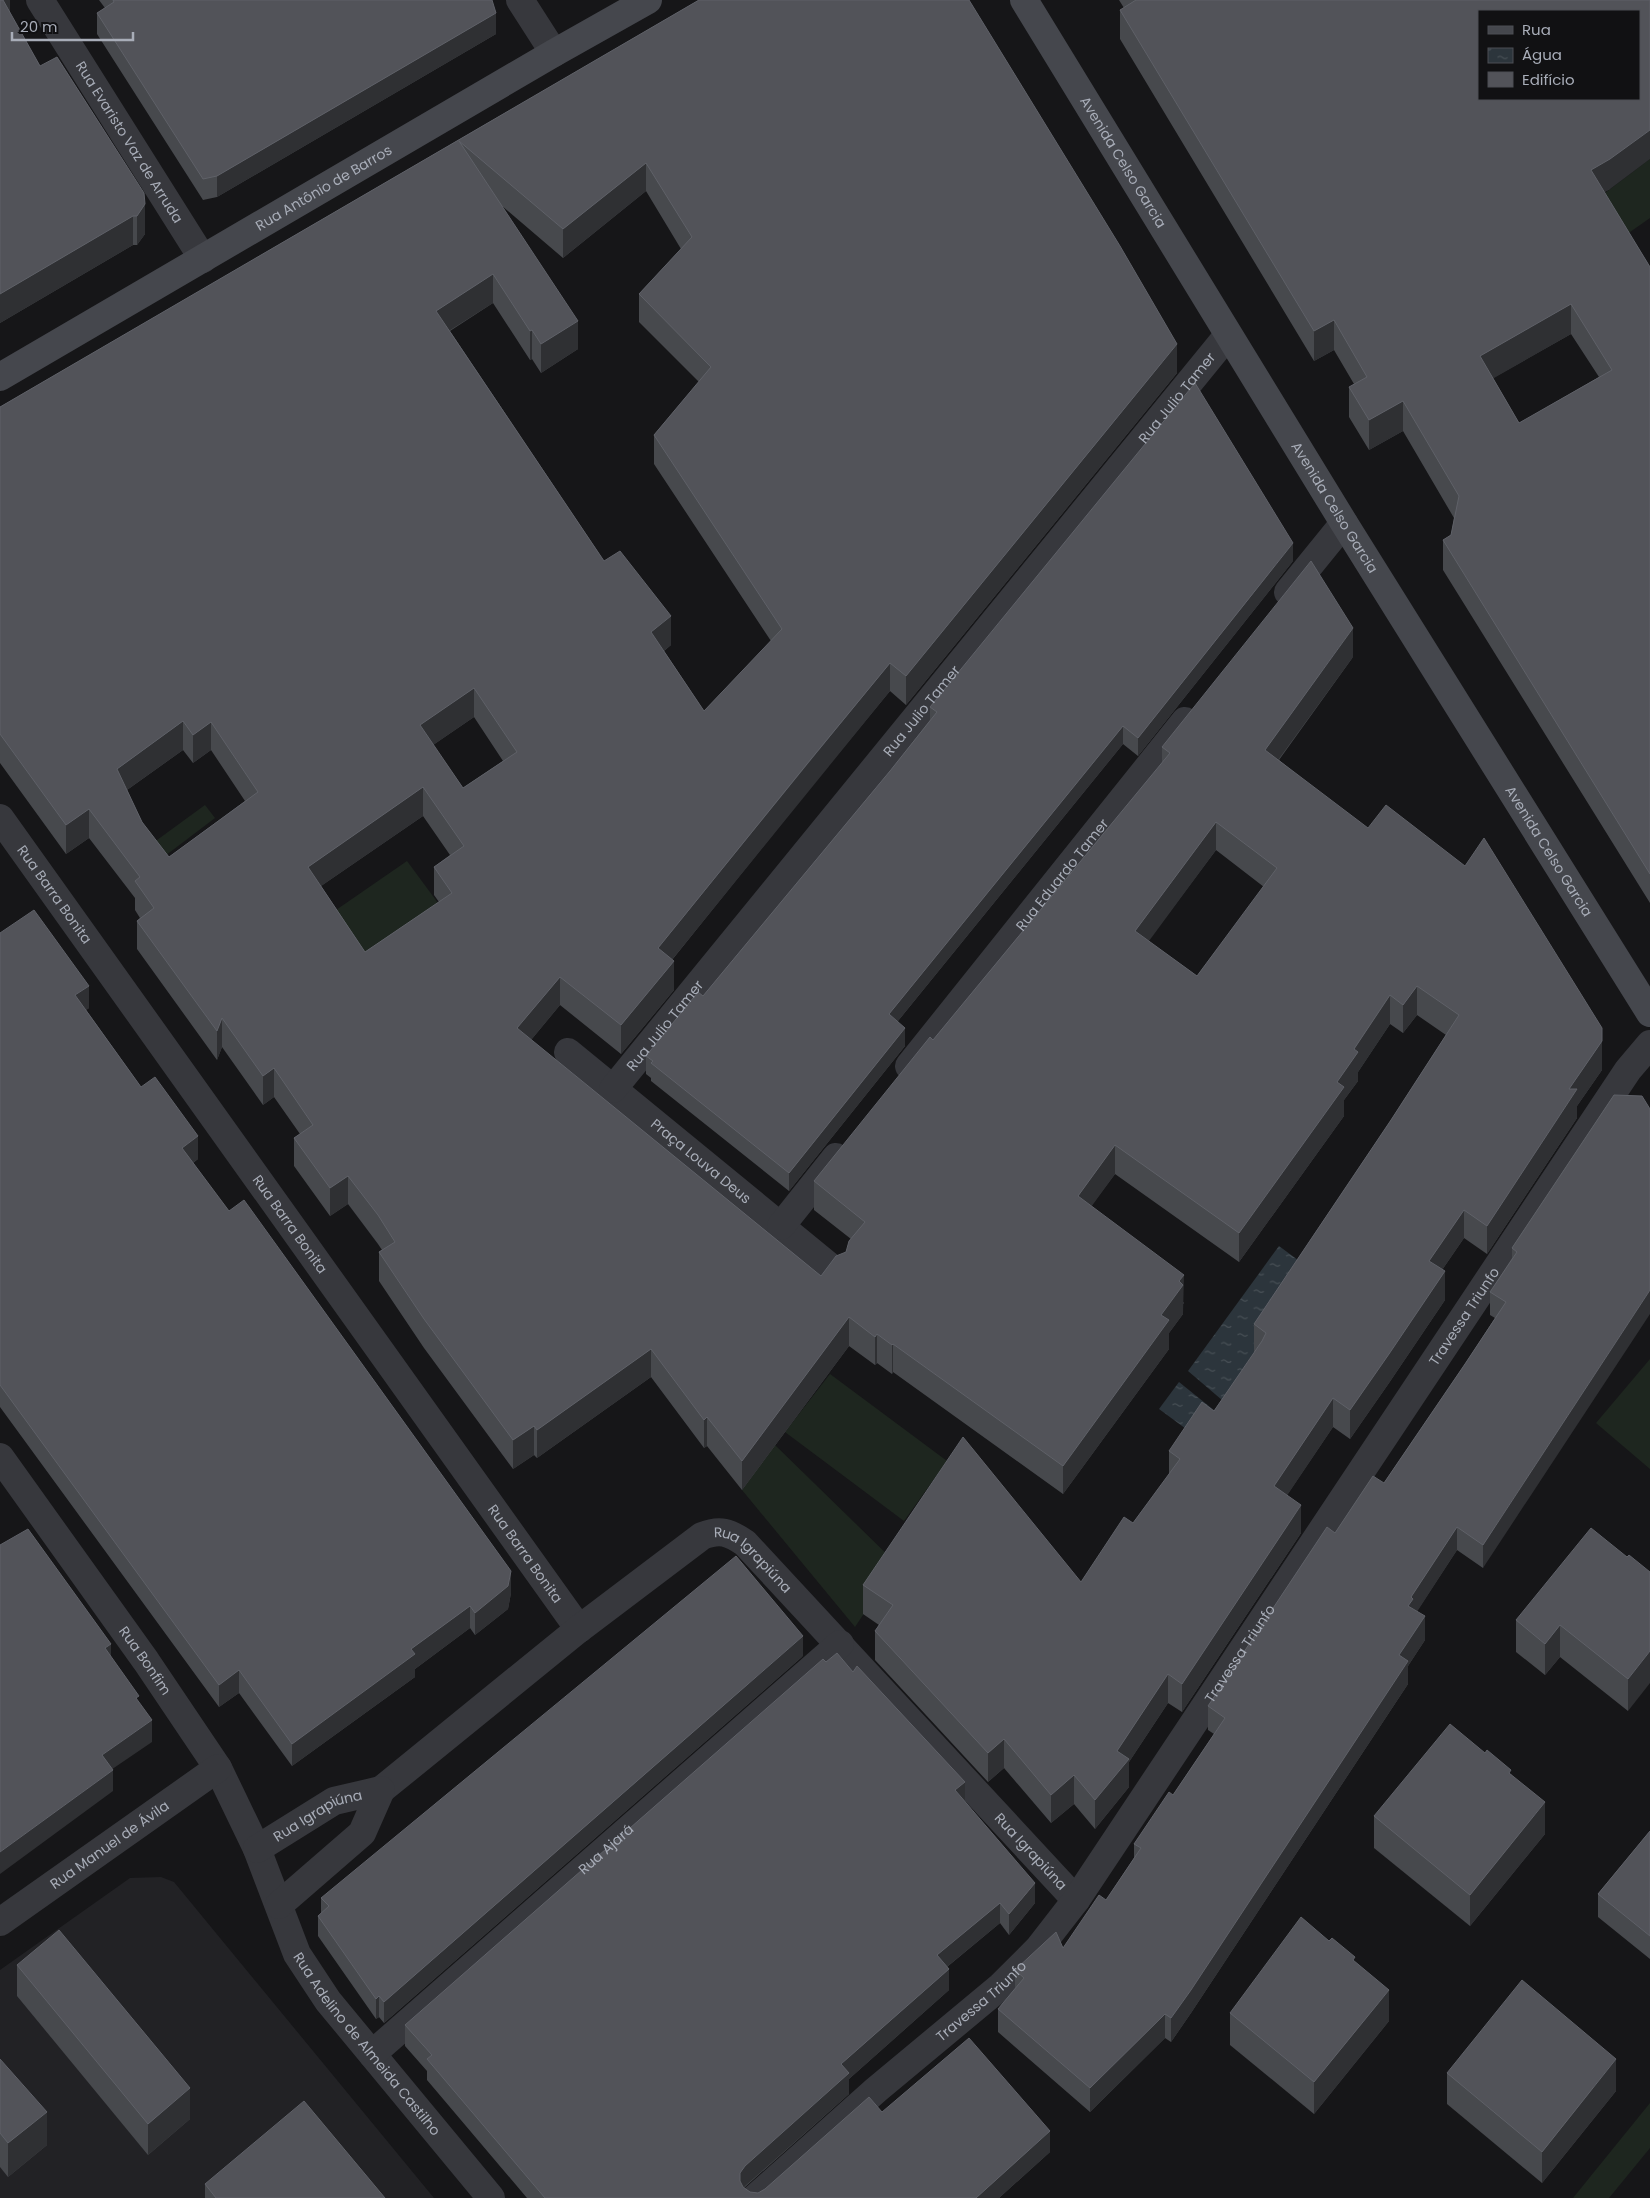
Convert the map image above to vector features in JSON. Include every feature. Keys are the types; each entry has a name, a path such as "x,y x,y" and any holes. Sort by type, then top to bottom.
{"main road":[{"name":"Rua Antônio de Barros","path":"0,377 648,0"},
{"name":"Avenida Celso Garcia","path":"1024,0 1344,523 1649,1008"}],"street":[{"name":"Rua Evaristo Vaz de Arruda","path":"40,0 203,259"},
{"path":"520,0 554,53"},
{"name":"Rua Julio Tamer","path":"613,1089 1228,335"},
{"path":"1274,610 1344,523"},
{"name":"Rua Eduardo Tamer","path":"893,1085 1199,703"},
{"name":"Rua Barra Bonita","path":"0,818 579,1629"},
{"name":"Travessa Triunfo","path":"755,2198 876,2090 1001,1986 1038,1949 1076,1900 1628,1070 1650,1044"},
{"name":"Praça Louva Deus","path":"568,1052 834,1270"},
{"path":"781,1226 850,1140"},
{"name":"Rua Bonfim","path":"0,1457 146,1661 218,1768 268,1876"},
{"name":"Rua Igrapiúna","path":"257,1849 334,1802 381,1790 579,1629 702,1536 714,1531 729,1532 745,1543 1076,1900"},
{"name":"Rua Ajará","path":"372,2054 840,1644"},
{"name":"Rua Manuel de Ávila","path":"0,1922 218,1768"},
{"name":"Rua Igrapiúna","path":"279,1905 362,1833 381,1790"},
{"name":"Rua Adelino de Almeida Castilho","path":"268,1876 297,1954 328,2001 491,2198"}],"shaded area":[{"path":"1650,159 1650,218 1620,239 1597,199"},
{"path":"205,805 215,818 153,865 142,851"},
{"path":"407,861 452,922 365,981 323,919"},
{"path":"1650,1359 1650,1469 1596,1423"},
{"path":"830,1374 947,1461 904,1521 785,1432"},
{"path":"775,1445 897,1564 855,1627 742,1490"},
{"path":"161,1877 174,1882 434,2198 0,2198 0,1970 130,1878"},
{"path":"1650,2103 1650,2148 1609,2198 1573,2198"}],"water":[{"path":"1279,1246 1310,1269 1222,1400 1188,1371"},
{"path":"1179,1382 1215,1411 1197,1437 1159,1409"}],"building":[{"path":"0,0 3,0 40,66 57,57 144,193 145,204 137,216 133,216 0,294"},
{"path":"113,0 492,0 496,13 217,176 203,179 97,13 114,2"},
{"path":"699,0 969,0 1120,246 1177,344 906,676 890,663 811,759 658,948 674,961 621,1025 560,977 517,1028 821,1276 836,1256 846,1252 849,1241 865,1222 814,1181 930,1037 933,1040 1170,753 1162,747 1311,561 1353,628 1265,750 1368,828 1386,805 1465,866 1484,838 1602,1028 1602,1041 1569,1089 1577,1089 1487,1226 1464,1210 1429,1261 1445,1271 1389,1354 1350,1410 1333,1398 1274,1486 1301,1505 1182,1684 1168,1674 1117,1751 1129,1759 1095,1800 1074,1775 1051,1795 1004,1739 988,1753 875,1631 893,1605 863,1585 963,1437 1081,1582 1124,1517 1133,1523 1180,1459 1169,1451 1202,1402 1214,1411 1262,1341 1266,1333 1254,1324 1459,1015 1417,986 1403,1005 1390,995 1354,1049 1358,1052 1337,1082 1344,1087 1239,1233 1115,1145 1078,1196 1184,1275 1179,1281 1183,1285 1161,1315 1169,1320 1063,1466 893,1344 877,1334 875,1337 849,1317 742,1461 707,1417 704,1420 651,1349 537,1430 534,1426 513,1440 424,1319 379,1252 395,1242 378,1215 348,1176 330,1188 294,1138 313,1125 274,1068 263,1076 222,1018 217,1031 137,921 154,908 135,881 140,877 89,809 66,825 0,734 0,407","holes":["459,141 563,229 646,163 692,237 639,294 711,367 654,435 782,629 704,711 651,632 671,616 620,551 604,561 436,311 493,274 530,331 532,330 541,344 578,321","474,688 517,752 463,788 420,725","183,721 193,735 211,722 258,792 169,857 142,822 117,769","423,787 464,846 434,867 452,893 365,952 308,867","1216,822 1277,868 1197,976 1135,931"]},
{"path":"1136,0 1650,0 1650,130 1610,159 1591,170 1650,267 1650,874 1443,540 1451,535 1459,496 1403,401 1369,420 1349,387 1367,377 1334,320 1314,331 1120,10","holes":["1571,304 1612,370 1519,423 1480,356"]},
{"path":"1195,383 1293,543 1138,738 1123,726 889,1014 905,1028 789,1173 651,1063 653,1061 646,1056 698,992 703,996 890,771 937,712 930,707"},
{"path":"34,910 89,986 75,995 141,1087 155,1077 198,1136 182,1148 229,1211 244,1200 511,1571 508,1586 475,1613 470,1606 411,1649 415,1654 292,1744 239,1670 219,1685 0,1385 0,933"},
{"path":"1614,1095 1642,1096 1650,1109 1650,1290 1483,1545 1457,1527 1411,1597 1413,1599 1408,1606 1425,1616 1399,1655 1408,1661 1191,1990 1171,2018 1165,2014 1090,2088 998,2009 1024,1978 1015,1970 1056,1932 1063,1948 1099,1895 1106,1900 1141,1848 1134,1844 1169,1792 1173,1795 1225,1718 1208,1706 1327,1527 1335,1533 1373,1476 1384,1483 1506,1302 1490,1292 1517,1252 1512,1248"},
{"path":"1591,1528 1627,1557 1629,1555 1650,1572 1650,1651 1628,1679 1560,1625 1545,1644 1516,1620"},
{"path":"28,1529 111,1644 105,1648 139,1696 136,1698 152,1720 102,1755 113,1770 0,1852 0,1545"},
{"path":"736,1556 803,1636 384,2002 379,1996 376,1999 318,1916 329,1906 321,1898"},
{"path":"837,1653 853,1672 857,1666 965,1782 955,1790 1035,1883 1009,1914 1000,1903 937,1955 949,1969 841,2064 849,2073 745,2166 740,2173 740,2181 743,2187 750,2192 758,2193 765,2189 869,2097 882,2112 969,2038 1050,2131 976,2198 545,2198 427,2059 432,2055 405,2025 823,1659 826,1662"},
{"path":"1450,1724 1485,1753 1487,1750 1511,1770 1509,1773 1545,1802 1470,1895 1374,1816"},
{"path":"1650,1831 1650,1936 1598,1894"},
{"path":"1301,1917 1329,1941 1332,1938 1355,1957 1353,1960 1389,1990 1314,2082 1230,2013"},
{"path":"59,1930 190,2088 148,2124 17,1965"},
{"path":"1522,1980 1616,2059 1542,2152 1447,2073"},
{"path":"0,2059 47,2112 8,2143 0,2133"},
{"path":"304,2101 385,2198 216,2198 205,2184"}]}
